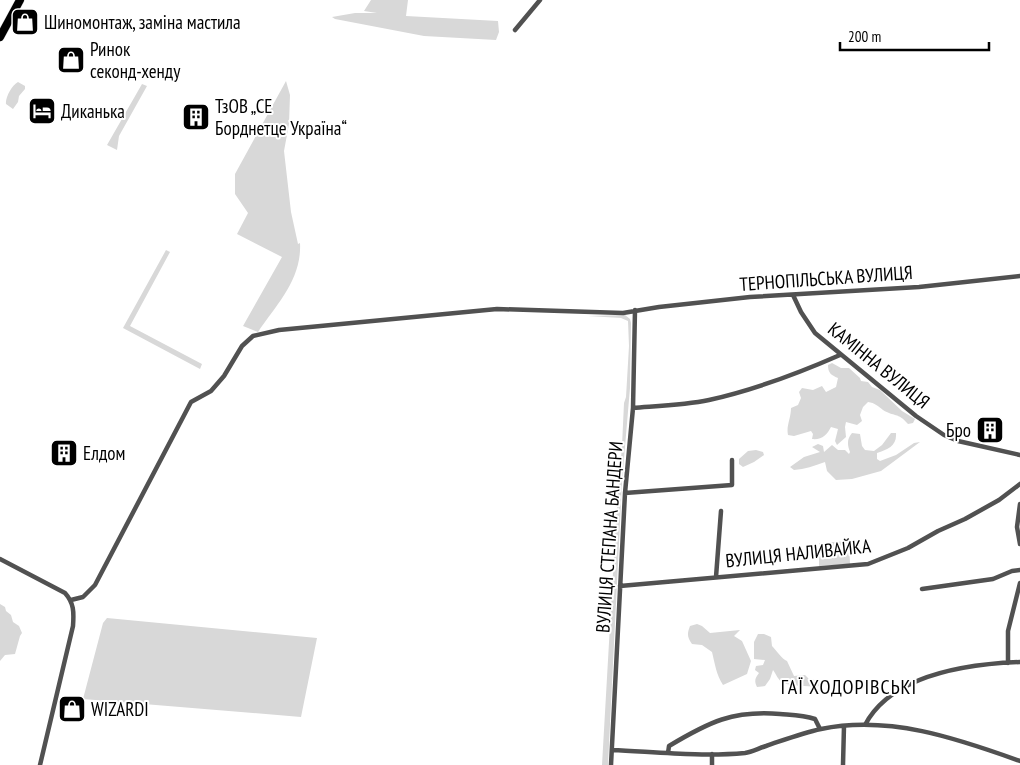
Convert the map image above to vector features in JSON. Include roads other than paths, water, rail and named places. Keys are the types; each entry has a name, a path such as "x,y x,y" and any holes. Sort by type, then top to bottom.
{"highway":[{"path":"0,37 20,0"}],"street":[{"path":"515,30 540,0"},
{"name":"ТЕРНОПІЛЬСЬКА ВУЛИЦЯ","path":"71,600 83,597 92,590 191,402 211,391 224,376 242,346 253,336 279,330 497,309 623,313 709,301 919,287 1020,276"},
{"name":"КАМІННА ВУЛИЦЯ","path":"793,295 811,327 840,355 916,416 944,435 965,443 1020,455"},
{"name":"ВУЛИЦЯ СТЕПАНА БАНДЕРИ","path":"611,765 625,493 632,408 635,310"},
{"path":"632,408 707,400 746,390 840,355"},
{"path":"625,493 732,485 732,460"},
{"name":"ВУЛИЦЯ НАЛИВАЙКА","path":"620,586 868,564 908,548 938,530 965,519 999,500 1020,484"},
{"path":"1020,504 1017,527 1020,544"},
{"path":"716,577 721,511"},
{"path":"0,559 65,593 71,600 74,611 73,626 40,765"},
{"path":"922,589 993,579 1012,571 1020,570"},
{"path":"1008,663 1008,631 1020,583"},
{"path":"865,725 877,709 887,700 902,689 927,677 949,671 1020,662"},
{"path":"668,753 669,746 688,734 722,718 741,713 763,712 808,717 815,719 820,729"},
{"path":"612,750 712,754 747,752 820,729 865,725 892,726 944,736 1020,761"},
{"path":"843,765 844,726"},
{"path":"712,754 712,765"}],"place":[{"name":"Шиномонтаж, заміна мастила","path":"25,22"},
{"name":"Ринок секонд-хенду","path":"71,60"},
{"name":"Диканька","path":"42,111"},
{"name":"ТзОВ „СЕ Борднетце Україна“","path":"196,117"},
{"name":"Бро","path":"990,430"},
{"name":"Елдом","path":"64,453"},
{"name":"WIZARDI","path":"72,709"}],"district":[{"name":"ГАЇ ХОДОРІВСЬКІ","path":"849,687"}]}
